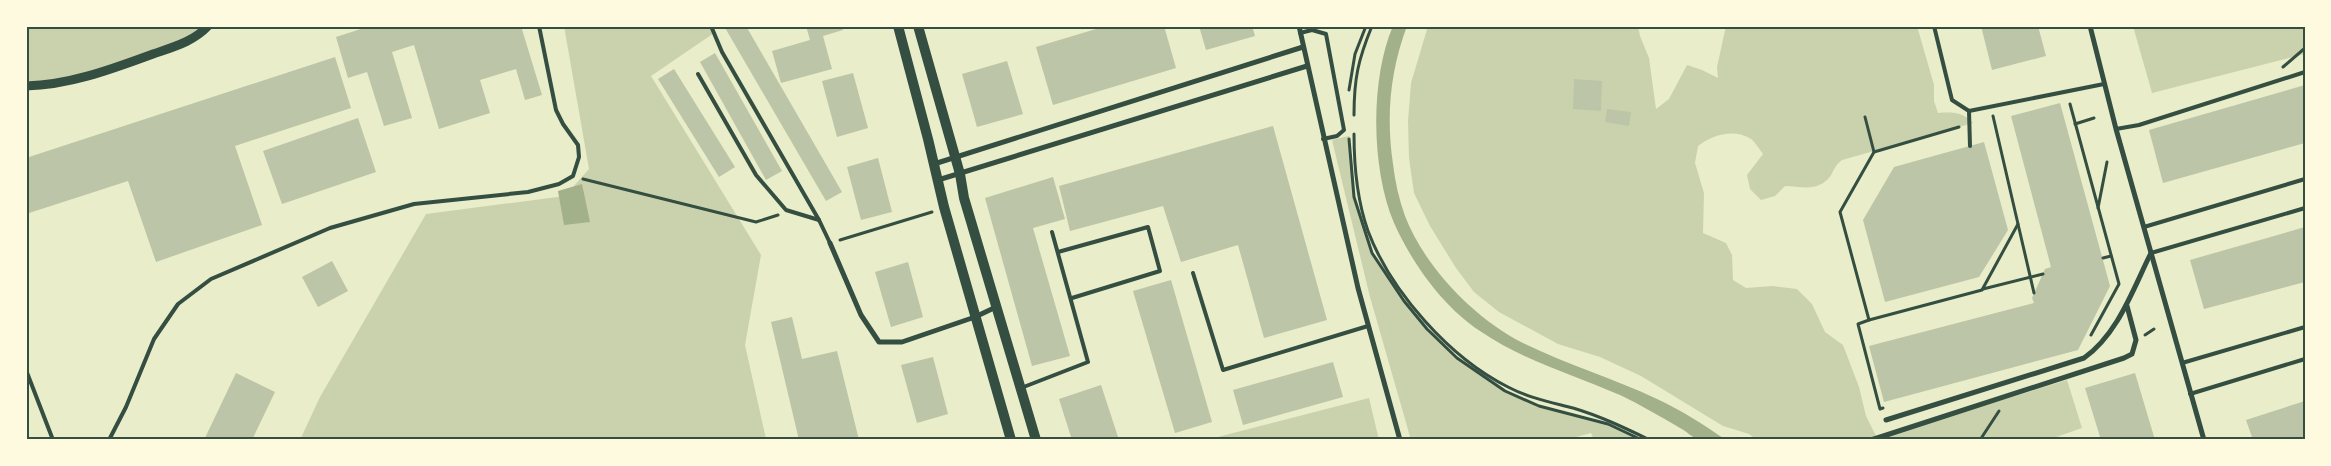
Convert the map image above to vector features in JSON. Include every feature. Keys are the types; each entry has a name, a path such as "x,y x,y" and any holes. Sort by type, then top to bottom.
{"main road":[{"path":"898,26 944,206 1011,440"},
{"path":"918,26 960,174 964,198 1036,440"}],"street":[{"path":"26,86 50,84 103,73 184,43 200,35 208,26"},
{"path":"1299,26 1323,139 1368,326 1400,440"},
{"path":"2091,26 2116,129 2204,440"},
{"path":"934,164 1303,47"},
{"path":"938,180 1308,66"},
{"path":"830,243 861,315 879,342 902,342 975,317 996,307"},
{"path":"1886,420 2084,358 2095,350 2127,306 2151,252"},
{"path":"1871,440 2132,354 2136,340 2127,306"}],"lane":[{"path":"109,440 126,407 154,339 178,304 211,280 330,228 396,209 414,204 528,192 559,184 573,176 579,157 578,145 562,124 556,110 539,26"},
{"path":"711,26 722,52 819,220 830,243"},
{"path":"1934,26 1952,100 1969,112 2104,84"},
{"path":"1300,33 1312,30 1326,34 1344,130 1337,136 1323,139"},
{"path":"2116,129 2139,125 2305,72"},
{"path":"698,74 756,175 786,210 819,220"},
{"path":"1969,112 1970,146"},
{"path":"2144,227 2305,180"},
{"path":"2151,252 2305,208"},
{"path":"1058,252 1148,226 1160,271 1072,298"},
{"path":"1021,388 1088,362 1072,298 1052,232"},
{"path":"1193,273 1223,370 1368,326"},
{"path":"2182,363 2305,327"},
{"path":"2190,394 2305,359"},
{"path":"26,370 53,440"}],"path":[{"path":"1349,91 1355,54 1366,26"},
{"path":"1354,118 1354,82 1360,54 1372,26"},
{"path":"1349,100 1349,118"},
{"path":"2070,104 2119,284 2089,338"},
{"path":"1865,117 1874,152 1840,212 1869,320"},
{"path":"1986,120 1993,118 2034,293"},
{"path":"2075,124 2094,118"},
{"path":"1874,152 1964,126"},
{"path":"1354,127 1359,197 1370,237 1386,268 1436,332 1458,355 1507,387 1540,401 1573,408 1609,421 1650,440"},
{"path":"1349,136 1354,197 1372,253 1404,301 1427,329 1457,358 1505,391 1539,406 1608,424 1642,440"},
{"path":"2098,209 2107,162"},
{"path":"573,176 756,222 771,219 786,210"},
{"path":"830,243 925,215 944,206"},
{"path":"1982,290 2018,224"},
{"path":"2103,258 2111,256"},
{"path":"1890,406 1880,409 1858,324 2042,274"}],"shaded area":[{"path":"26,26 208,26 199,35 103,73 26,86"},
{"path":"564,26 711,26 714,33 651,76 761,255 745,345 766,439 300,440 320,397 426,214 565,196 589,169"},
{"path":"1393,26 1407,26 1393,77 1391,94 1390,129 1395,177 1405,216 1414,235 1438,272 1469,305 1503,332 1538,350 1666,403 1726,440 1709,441 1694,438 1658,415 1620,395 1548,366 1497,342 1466,321 1430,283 1401,238 1394,223 1386,201 1381,177 1376,124 1377,97 1385,47"},
{"path":"1428,26 1638,26 1649,58 1656,109 1669,99 1687,65 1718,78 1717,67 1726,26 1917,26 1934,85 1934,101 1938,113 1957,113 1973,123 1842,160 1828,179 1818,186 1785,186 1775,196 1761,200 1750,189 1747,175 1763,154 1751,139 1730,133 1716,136 1698,146 1695,163 1704,193 1703,233 1726,243 1732,255 1733,280 1746,288 1773,286 1797,289 1812,304 1825,332 1843,345 1859,387 1866,416 1876,436 1871,440 1757,440 1749,434 1723,426 1641,376 1600,357 1558,344 1499,312 1474,292 1456,268 1430,226 1414,193 1409,158 1408,121 1411,83"},
{"path":"2133,26 2305,26 2305,54 2152,93"},
{"path":"1349,136 1354,197 1372,253 1383,272 1427,329 1457,358 1505,391 1539,406 1608,424 1642,440 1594,440 1591,433 1565,440 1411,440 1370,297 1332,140"},
{"path":"582,184 590,222 564,225 558,191"},
{"path":"2067,380 2082,428 2048,440 1881,440 1882,437"},
{"path":"1369,398 1379,440 1206,440"}],"building":[{"path":"370,26 521,26 542,95 525,100 516,69 480,80 490,113 439,129 414,45 392,52 412,118 384,126 367,72 348,78 336,37"},
{"path":"724,26 746,26 842,192 826,201"},
{"path":"806,26 842,26 843,30 823,36 832,69 781,83 772,51 810,40"},
{"path":"1106,26 1164,26 1176,68 1053,105 1036,47"},
{"path":"1199,26 1252,26 1255,36 1206,50"},
{"path":"1981,26 2038,26 2046,56 1992,70"},
{"path":"715,53 782,171 766,180 700,62"},
{"path":"335,57 351,108 235,146 262,225 156,262 128,181 26,214 26,158"},
{"path":"1007,61 1023,114 977,127 962,74"},
{"path":"674,69 735,167 719,177 658,79"},
{"path":"853,73 868,128 837,137 822,81"},
{"path":"1574,79 1602,81 1601,111 1573,109"},
{"path":"2305,85 2305,143 2163,183 2149,130"},
{"path":"2060,103 2110,286 2078,350 1884,402 1869,346 2034,303 2032,298 2045,269 2051,267 2011,116"},
{"path":"1607,109 1631,112 1629,126 1605,122"},
{"path":"358,118 376,172 282,204 263,151"},
{"path":"1273,126 1327,320 1264,338 1238,245 1181,262 1163,206 1070,231 1059,186"},
{"path":"1984,142 2008,230 1979,277 1885,302 1863,220 1894,167"},
{"path":"878,158 892,212 861,220 847,167"},
{"path":"1053,177 1065,219 1033,228 1070,356 1032,366 985,198"},
{"path":"2305,227 2305,282 2204,309 2190,260"},
{"path":"332,261 348,291 318,307 302,277"},
{"path":"908,262 923,317 891,327 875,272"},
{"path":"1171,280 1212,422 1175,433 1133,291"},
{"path":"792,317 802,359 837,351 859,440 799,440 771,322"},
{"path":"933,357 948,414 917,423 901,365"},
{"path":"1333,362 1343,397 1243,425 1233,390"},
{"path":"236,373 275,392 252,440 204,440"},
{"path":"2135,373 2155,440 2101,440 2085,388"},
{"path":"1101,385 1119,440 1072,440 1059,399"},
{"path":"2305,401 2305,440 2253,440 2246,420"}]}
